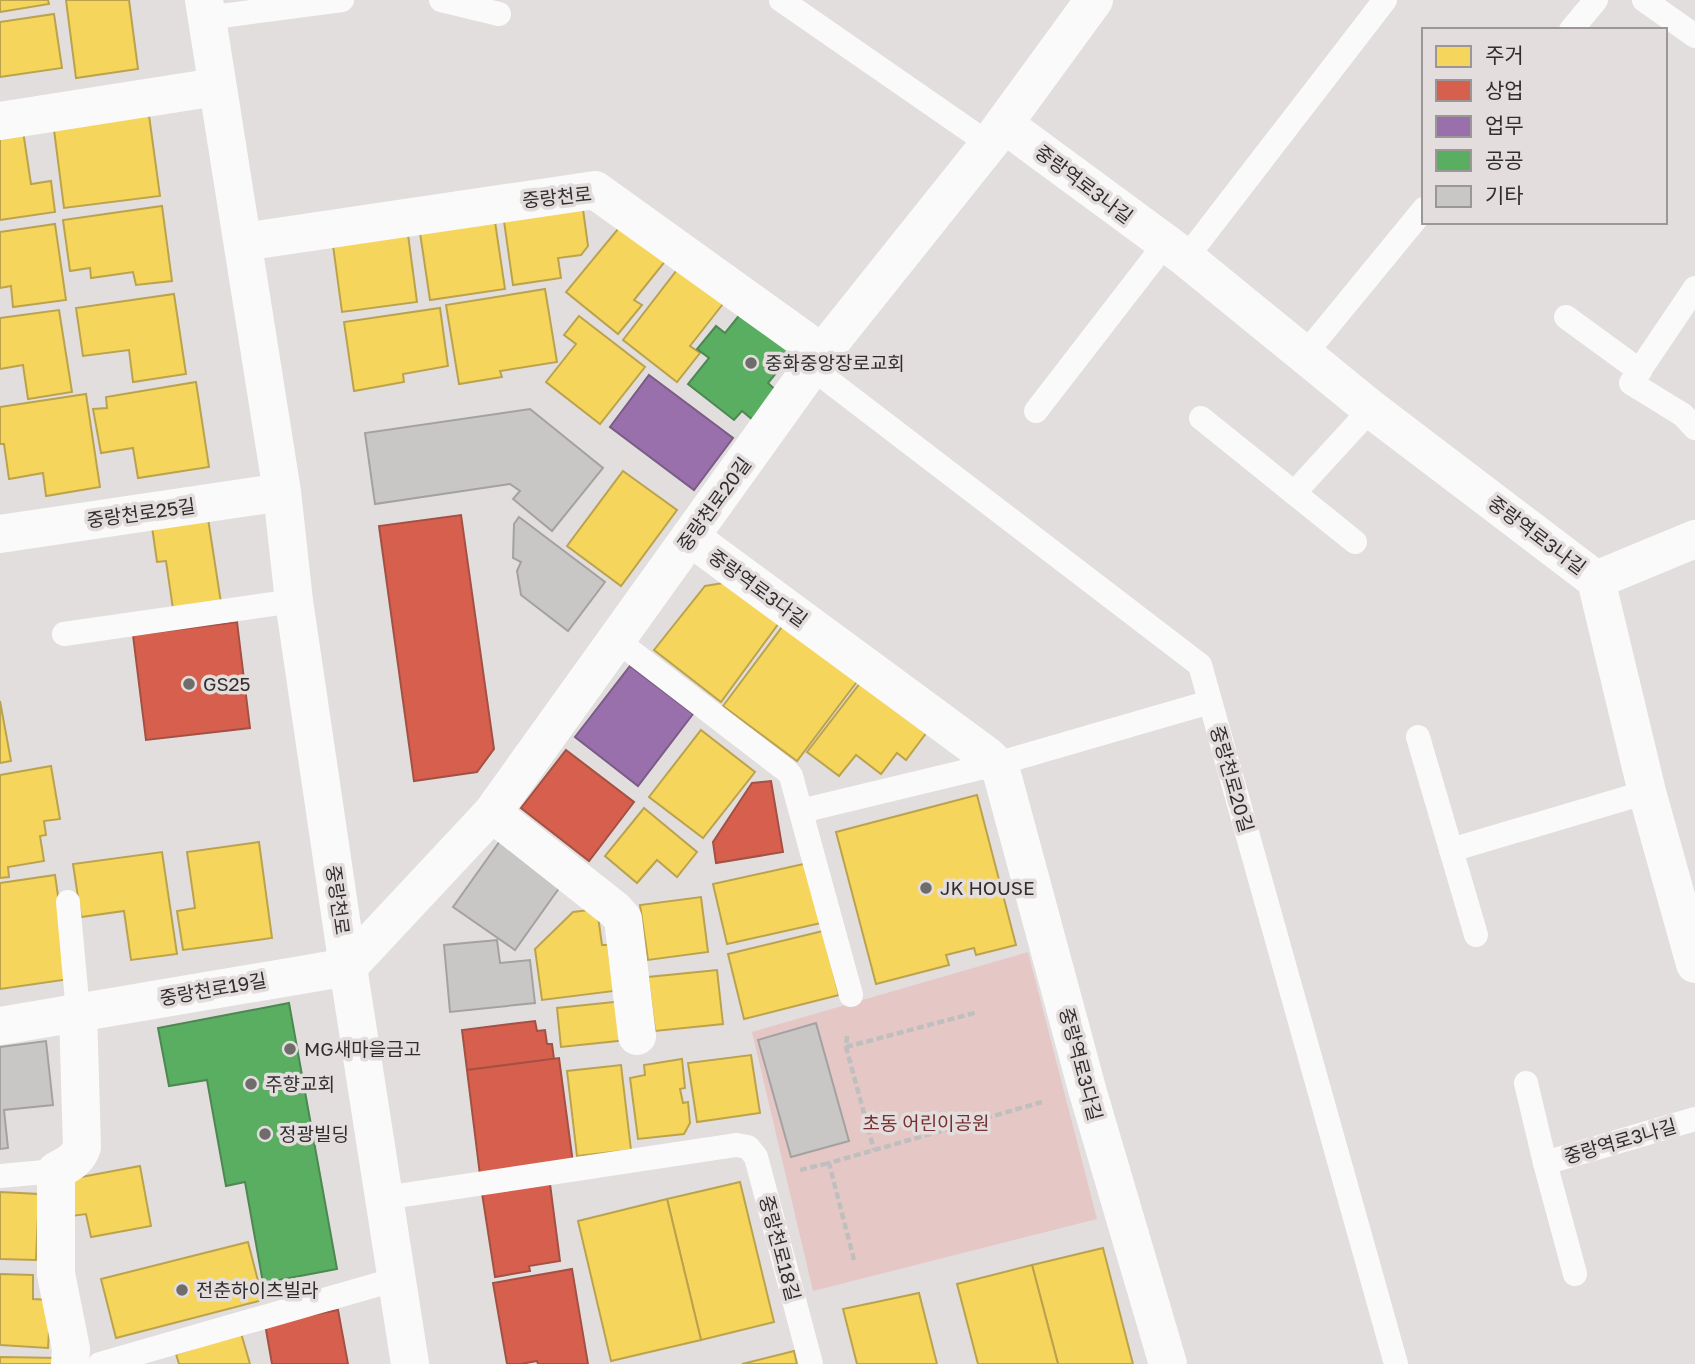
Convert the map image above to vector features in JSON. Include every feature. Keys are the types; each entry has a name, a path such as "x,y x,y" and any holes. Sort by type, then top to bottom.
{"street":[{"name":"중랑천로20길","path":"348,967 492,813 817,360 997,134 1094,0"},
{"name":"중랑천로","path":"205,9 282,492 294,601 410,1364"},
{"path":"0,121 216,87"},
{"name":"중랑역로3나길","path":"997,134 1175,251 1371,409 1596,580 1647,792 1695,964"},
{"name":"중랑천로","path":"243,242 595,190 817,360"},
{"name":"중랑천로25길","path":"0,534 282,492"},
{"name":"중랑역로3다길","path":"690,537 996,764 1002,774 1087,1089 1168,1364"},
{"path":"1596,580 1695,539"},
{"path":"492,813 623,919 637,1036"},
{"name":"중랑천로19길","path":"0,1026 348,967"},
{"path":"70,1364 71,1349 56,1274 56,1171 75,1160 82,1147 78,1012"}],"lane":[{"name":"중랑천로","path":"205,9 342,0"},
{"path":"441,0 499,14"},
{"path":"781,0 997,134"},
{"path":"1036,411 1175,251 1385,0"},
{"path":"1573,28 1596,0"},
{"path":"1644,0 1695,36"},
{"path":"1305,354 1422,211"},
{"path":"1695,288 1631,383 1683,415 1695,428"},
{"path":"1566,317 1640,371"},
{"name":"중랑천로20길","path":"817,360 1200,665 1396,1364"},
{"path":"1294,493 1371,409"},
{"path":"1201,418 1355,542"},
{"path":"64,634 294,601"},
{"path":"615,639 787,771 793,779 851,995"},
{"path":"801,811 996,764 1210,702"},
{"path":"1418,737 1476,935"},
{"path":"1451,850 1647,792"},
{"path":"68,902 78,1012"},
{"name":"중랑역로3나길","path":"1526,1083 1575,1274"},
{"name":"중랑역로3나길","path":"1545,1163 1695,1119"},
{"name":"중랑천로18길","path":"384,1198 736,1145 748,1147 755,1157 811,1364"},
{"path":"0,1177 56,1171"},
{"path":"100,1364 397,1279"}],"path":[{"path":"851,995 856,1014 849,1030 846,1048 874,1150"},
{"path":"846,1048 978,1012"},
{"path":"854,1259 829,1163 1087,1089"}],"green space":[{"name":"초동 어린이공원","path":"1028,952 1097,1219 813,1291 752,1032"}],"building: 주거":[{"path":"0,0 48,0 49,4 0,12"},
{"path":"66,0 129,0 138,69 76,78"},
{"path":"54,14 62,68 0,77 0,22"},
{"path":"148,108 160,196 64,208 53,122"},
{"path":"23,131 31,184 51,181 55,212 0,220 0,134"},
{"path":"582,202 588,246 581,255 558,258 561,278 513,285 503,214"},
{"path":"162,206 172,281 136,285 133,272 91,278 90,268 70,271 63,220"},
{"path":"494,215 505,289 430,300 419,226"},
{"path":"623,223 667,259 634,300 642,305 618,334 566,292"},
{"path":"55,224 66,300 13,307 11,286 0,288 0,232"},
{"path":"407,227 417,302 342,312 332,238"},
{"path":"680,266 726,300 690,346 700,353 677,382 623,340"},
{"path":"545,289 557,362 500,371 502,377 459,384 446,305"},
{"path":"174,294 186,374 133,382 129,350 83,356 76,308"},
{"path":"440,308 448,366 403,374 404,382 354,391 344,322"},
{"path":"59,310 72,392 28,399 23,365 0,369 0,318"},
{"path":"579,316 645,367 600,424 546,382 576,344 564,335"},
{"path":"196,382 209,467 138,478 133,448 101,453 93,409 107,408 106,397"},
{"path":"86,394 100,487 46,496 43,473 9,479 4,444 0,444 0,407"},
{"path":"623,471 677,510 621,586 567,546"},
{"path":"207,512 221,603 173,609 166,561 157,562 151,520"},
{"path":"723,583 779,623 721,702 654,650 705,586"},
{"path":"788,619 862,675 797,761 723,706"},
{"path":"864,678 930,728 906,760 897,753 881,774 856,755 839,776 807,752"},
{"path":"0,701 11,761 0,763"},
{"path":"701,730 755,772 703,838 649,797"},
{"path":"51,766 60,819 44,821 46,835 40,836 44,861 8,867 9,877 0,878 0,775"},
{"name":"JK HOUSE","path":"977,795 1016,945 976,955 974,948 946,955 949,965 876,984 836,832"},
{"path":"644,808 697,852 677,877 657,860 637,883 605,856"},
{"path":"259,842 272,938 183,950 177,911 195,908 187,852"},
{"path":"162,852 177,954 131,960 124,911 81,917 73,864"},
{"path":"808,863 821,923 727,944 713,884"},
{"path":"55,875 70,979 0,989 0,883"},
{"path":"701,897 708,952 648,960 640,905"},
{"path":"597,909 602,945 608,945 614,991 542,1000 535,949 573,912"},
{"path":"823,931 839,995 744,1019 728,954"},
{"path":"717,970 723,1024 655,1031 648,977"},
{"path":"623,1001 627,1040 561,1047 557,1008"},
{"path":"751,1055 760,1113 697,1122 688,1063"},
{"path":"682,1059 685,1088 680,1089 683,1103 688,1102 690,1123 684,1134 638,1139 630,1078 645,1075 644,1065"},
{"path":"621,1065 631,1150 577,1156 567,1071"},
{"path":"140,1166 151,1226 91,1237 86,1214 72,1216 65,1180"},
{"path":"740,1182 774,1322 701,1340 667,1199"},
{"path":"0,1192 39,1194 36,1260 0,1259"},
{"path":"667,1199 701,1340 611,1361 578,1221"},
{"name":"전춘하이츠빌라","path":"248,1242 263,1300 116,1338 101,1279"},
{"path":"1103,1248 1133,1364 1058,1364 1032,1265"},
{"path":"1032,1265 1058,1364 978,1364 957,1284"},
{"path":"0,1274 33,1275 33,1299 51,1300 48,1348 0,1345"},
{"path":"919,1293 937,1364 857,1364 843,1309"},
{"path":"241,1333 250,1364 179,1364 176,1354"},
{"path":"794,1351 797,1364 742,1364"},
{"path":"0,1357 61,1358 61,1364 0,1364"}],"building: 상업":[{"path":"461,515 494,749 477,772 414,781 379,526"},
{"path":"237,622 250,728 146,740 133,635"},
{"path":"566,750 634,802 589,861 521,808"},
{"path":"771,781 783,852 716,863 713,842 752,783"},
{"path":"535,1021 537,1031 545,1030 547,1044 552,1044 554,1059 467,1070 462,1030"},
{"path":"559,1058 573,1163 480,1175 467,1070"},
{"path":"550,1184 560,1261 529,1266 530,1271 495,1277 482,1193"},
{"path":"572,1269 588,1364 538,1364 537,1361 507,1364 493,1283"},
{"path":"338,1310 348,1364 272,1364 265,1324"}],"building: 업무":[{"path":"649,375 733,438 694,490 610,427"},
{"path":"630,666 693,714 638,786 575,737"}],"building: 공공":[{"path":"746,307 797,347 768,383 777,391 753,420 742,411 734,420 688,384 709,358 697,349 716,326 725,333"},
{"name":"정광빌딩","path":"289,1003 337,1269 263,1283 245,1182 226,1186 207,1080 169,1086 158,1028"}],"building: 기타":[{"path":"530,409 603,468 552,531 513,499 520,491 510,484 375,504 365,433"},
{"path":"519,517 605,582 568,631 521,595 517,571 521,562 513,558 514,524"},
{"path":"505,834 567,877 515,950 453,907"},
{"path":"497,940 500,963 530,960 535,1003 450,1012 444,945"},
{"path":"816,1023 849,1141 791,1157 758,1040"},
{"path":"46,1041 53,1105 4,1110 8,1148 0,1149 0,1047"}],"place":[{"name":"중화중앙장로교회","path":"751,363"},
{"name":"GS25","path":"189,684"},
{"name":"JK HOUSE","path":"926,888"},
{"name":"MG새마을금고","path":"290,1049"},
{"name":"주향교회","path":"251,1084"},
{"name":"정광빌딩","path":"265,1134"},
{"name":"전춘하이츠빌라","path":"182,1290"}]}
